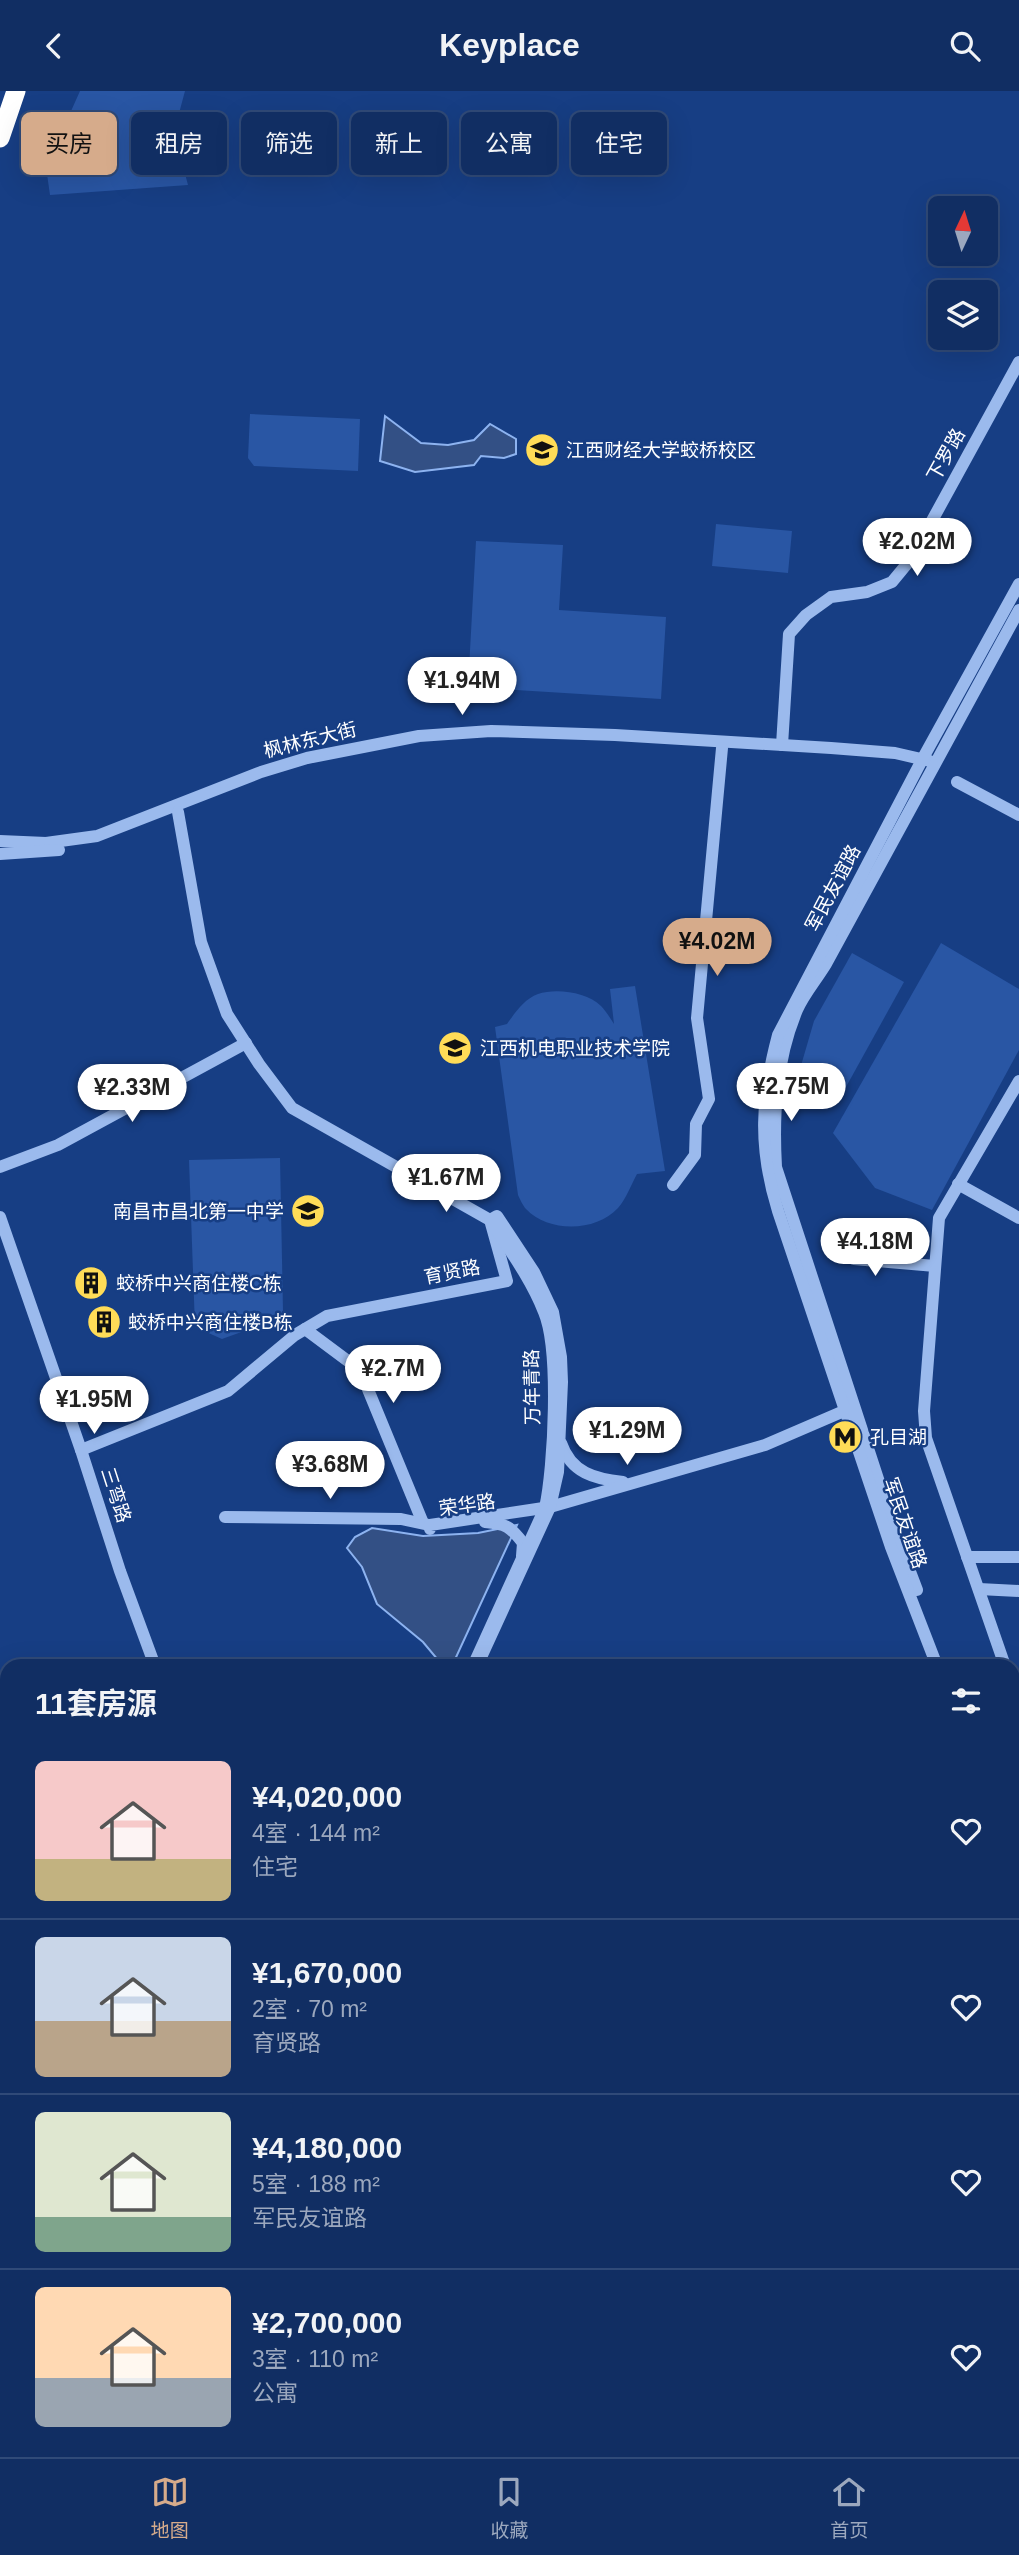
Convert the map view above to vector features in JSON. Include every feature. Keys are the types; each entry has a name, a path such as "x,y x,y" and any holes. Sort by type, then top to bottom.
{"highway":[{"path":"0,102 4,91"},
{"path":"0,138 16,91"}],"street":[{"name":"下罗路","path":"782,745 789,634 806,615 831,597 867,592 892,582 911,559 1019,362"},
{"name":"军民友谊路","path":"942,1659 771,1189 762,1130 767,1078 778,1035 926,765 1019,584"},
{"name":"军民友谊路","path":"926,765 1019,610"},
{"name":"枫林东大街","path":"0,841 46,843 97,837 261,772 320,755 419,736 491,731 615,735 895,753 926,765"},
{"name":"枫林东大街","path":"0,854 53,851 100,842 264,778 310,764 419,745 489,737 614,740 926,765"},
{"path":"673,1185 695,1156 696,1124 709,1099 697,1018 722,748"},
{"path":"957,782 1019,815"},
{"path":"178,812 201,942 227,1014 292,1108 490,1220"},
{"path":"0,1167 58,1145 246,1043"},
{"path":"1003,1659 926,1438 924,1411 939,1218 1019,1081"},
{"path":"958,1184 1019,1218"},
{"name":"万年青路","path":"478,1659 522,1559 546,1510 550,1481 554,1382 553,1356 545,1314 527,1276 490,1220 498,1216 534,1272 553,1313 561,1357 558,1480 546,1510 478,1659"},
{"name":"三弯路","path":"0,1217 152,1659"},
{"name":"育贤路","path":"81,1450 228,1391 305,1329 327,1316 507,1281 490,1220"},
{"path":"851,1244 854,1259 935,1266"},
{"path":"305,1329 360,1370 426,1524"},
{"name":"军民友谊路","path":"851,1412 891,1547 934,1659"},
{"name":"荣华路","path":"426,1524 546,1510 765,1444 851,1412"},
{"name":"荣华路","path":"426,1524 430,1529 546,1510 768,1450 851,1412"},
{"path":"559,1438 565,1454 583,1473 597,1479 631,1483"},
{"path":"225,1517 401,1518 426,1524"},
{"path":"485,1521 505,1524 516,1534 523,1543 522,1559"},
{"path":"967,1557 1019,1557"},
{"path":"979,1589 1019,1591"}],"shaded area":[{"path":"80,91 185,91 179,112 131,112 131,175 185,175 188,185 50,195 47,175 117,175 117,112 71,112"},
{"path":"250,414 360,419 358,471 254,466 248,458"},
{"path":"385,416 421,443 448,445 474,440 490,424 516,439 516,454 504,458 481,456 474,465 415,472 380,461"},
{"path":"716,524 792,531 788,573 712,566"},
{"path":"476,541 563,545 559,610 666,617 661,699 468,687"},
{"path":"941,943 1019,989 1019,1050 932,1210 875,1188 833,1133"},
{"path":"852,953 904,982 841,1096 805,1077 800,1069 814,1021"},
{"path":"635,986 665,1171 637,1174 618,1208 598,1222 572,1227 547,1222 526,1209 518,1195 495,1027 507,1024 528,999 553,991 588,997 603,1008 614,1024 610,989"},
{"path":"280,1158 283,1311 277,1319 222,1339 195,1327 189,1160"},
{"path":"517,1525 455,1659 437,1659 423,1642 377,1604 362,1567 347,1548 355,1537 372,1528 423,1536 478,1533"}],"place":[{"name":"江西财经大学蛟桥校区","path":"542,450"},
{"name":"江西机电职业技术学院","path":"455,1048"},
{"name":"南昌市昌北第一中学","path":"308,1211"},
{"name":"蛟桥中兴商住楼C栋","path":"91,1283"},
{"name":"蛟桥中兴商住楼B栋","path":"104,1322"},
{"name":"孔目湖","path":"845,1437"}]}
